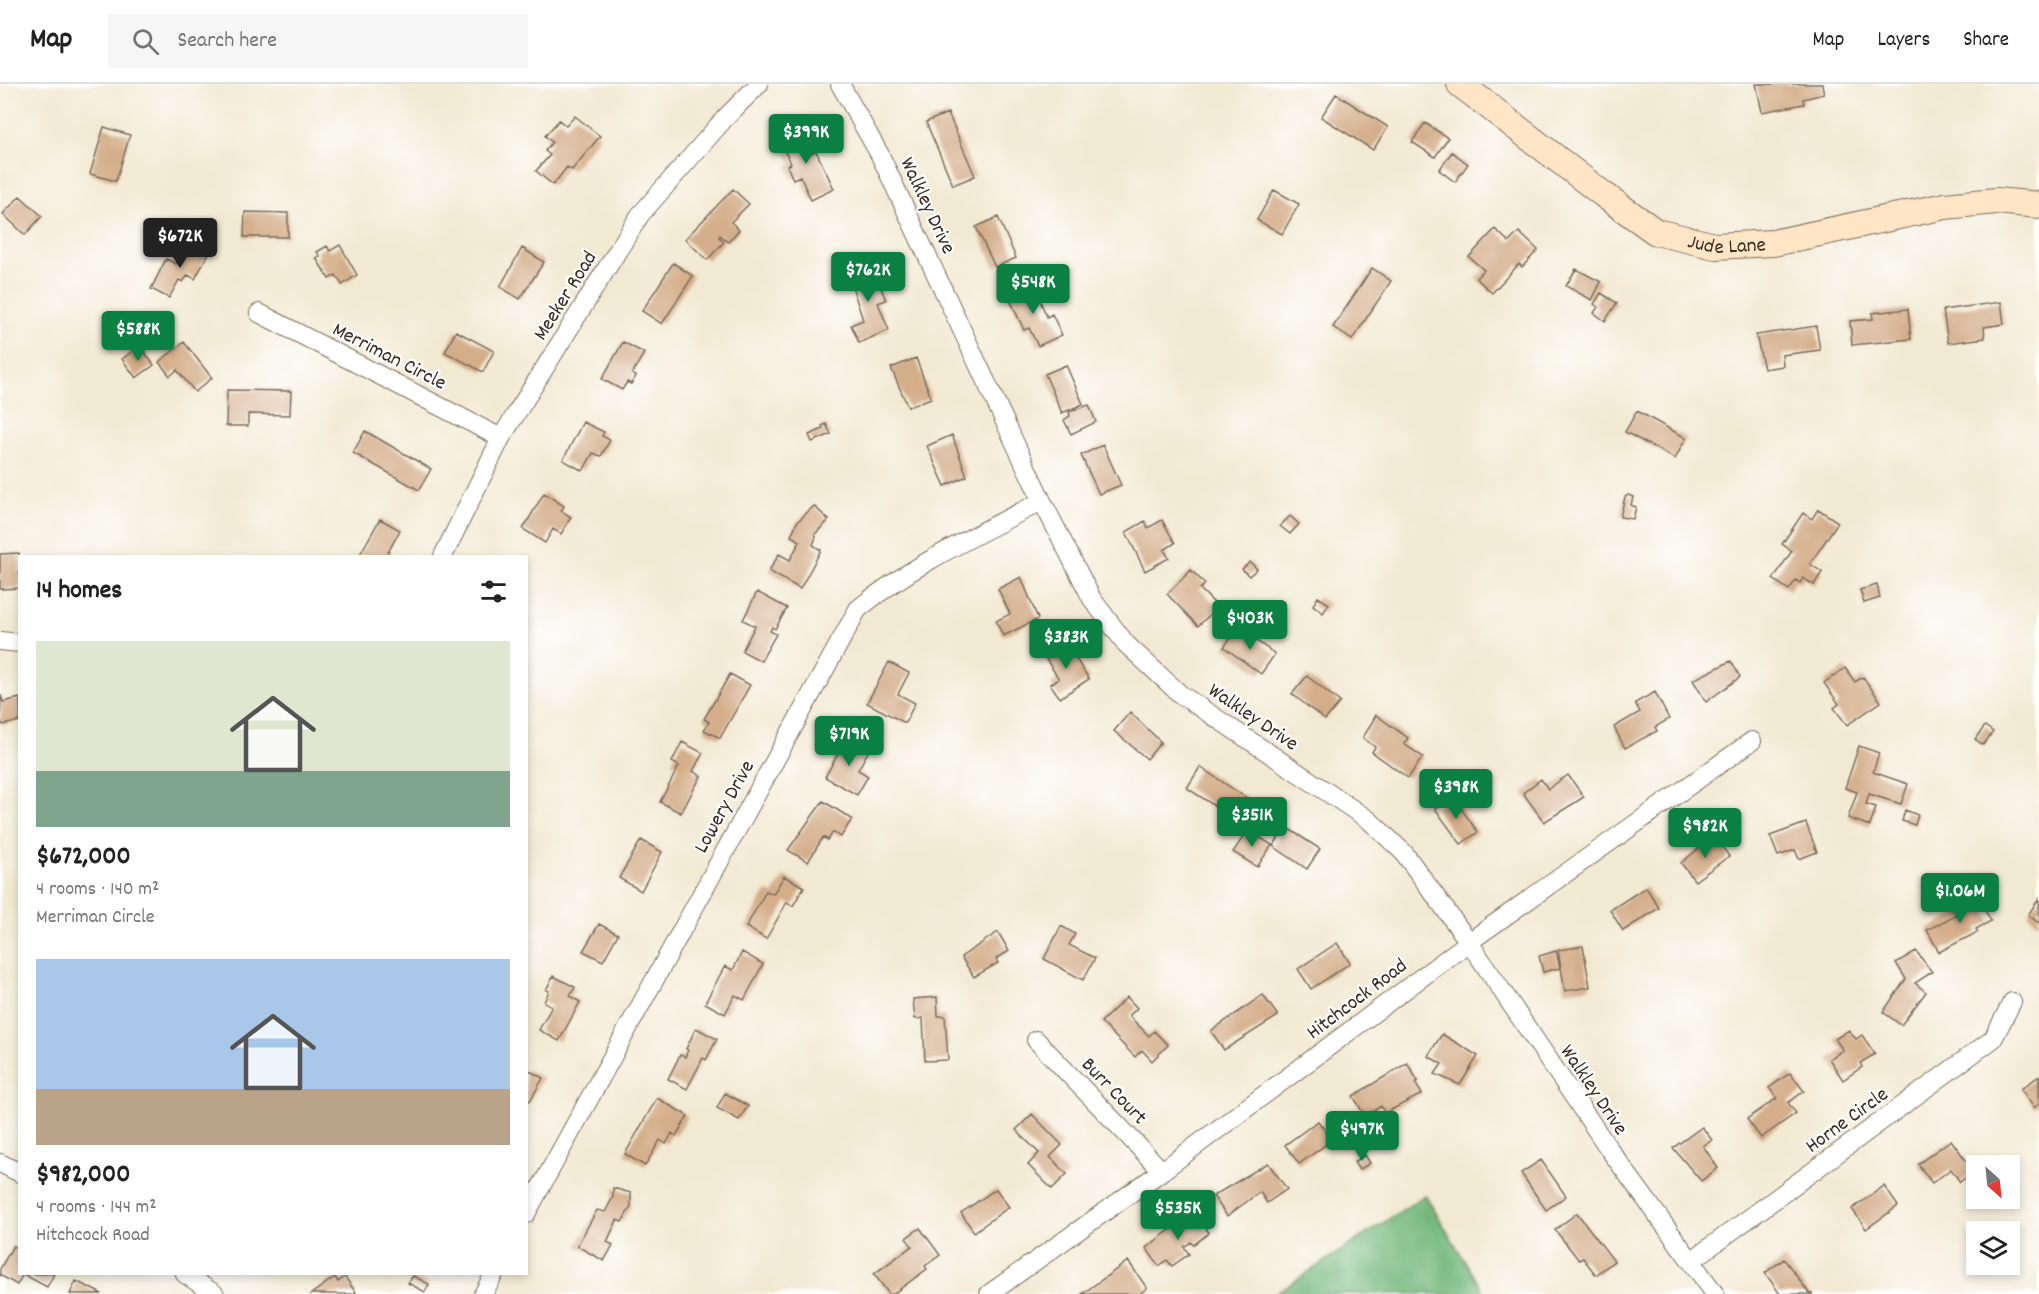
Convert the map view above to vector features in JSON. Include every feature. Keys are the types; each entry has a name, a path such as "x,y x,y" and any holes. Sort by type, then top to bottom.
{"street":[{"name":"Meeker Road","path":"443,555 501,438 640,215 726,117 759,84"},
{"name":"Walkley Drive","path":"840,84 880,155 1042,501 1092,599 1126,644 1180,694 1369,820 1404,853 1469,942 1609,1149 1714,1294"},
{"name":"Jude Lane","path":"1460,84 1604,195 1656,232 1715,246 1773,243 1945,206 1996,201 2039,205"},
{"name":"Merriman Circle","path":"259,313 501,438"},
{"name":"Lowery Drive","path":"528,1210 858,609 883,588 929,560 1042,501"},
{"path":"0,641 18,643"},
{"name":"Hitchcock Road","path":"989,1294 1162,1171 1469,942 1752,741"},
{"name":"Horne Circle","path":"1691,1261 1993,1039 2012,1002"},
{"name":"Burr Court","path":"1036,1040 1162,1171"},
{"path":"0,1163 18,1172"},
{"path":"186,1275 214,1294"},
{"path":"483,1294 493,1275"}],"green space":[{"path":"1425,1195 1485,1294 1275,1294"}],"building":[{"path":"1756,84 1822,84 1824,94 1803,99 1804,104 1762,112"},
{"path":"1336,94 1388,127 1373,150 1321,117"},
{"path":"948,113 975,176 953,185 926,122"},
{"path":"575,116 600,136 572,170 567,167 553,185 536,171 550,155 545,151 552,142 545,136 559,120 566,126"},
{"path":"1425,123 1448,138 1435,157 1412,142"},
{"path":"104,127 130,135 116,181 90,174"},
{"path":"797,128 808,154 816,151 834,189 811,200 800,176 793,179 787,166 791,164 778,137"},
{"path":"1452,152 1468,164 1455,182 1439,170"},
{"path":"733,189 749,204 731,222 739,230 728,242 720,235 719,237 724,242 707,260 685,239"},
{"path":"1274,190 1299,204 1282,234 1257,220"},
{"path":"20,196 42,216 25,235 3,214"},
{"path":"245,212 288,213 288,237 244,237"},
{"path":"998,217 1016,258 995,267 976,227"},
{"path":"1495,229 1509,242 1519,232 1538,250 1522,267 1519,264 1492,293 1476,278 1484,270 1469,257"},
{"path":"189,240 210,251 195,279 188,275 183,282 179,280 169,298 151,289 166,259 176,264"},
{"path":"340,245 357,275 342,285 336,275 329,279 316,258 320,256 317,252 327,246 330,251"},
{"path":"522,248 544,262 520,299 500,287"},
{"path":"870,262 886,300 878,303 889,330 859,343 851,325 863,320 847,271"},
{"path":"673,263 693,276 662,324 642,311"},
{"path":"1372,268 1391,281 1352,340 1333,327"},
{"path":"1576,269 1601,282 1592,300 1566,286"},
{"path":"1026,282 1033,298 1038,296 1047,317 1052,314 1062,335 1038,346 1029,328 1024,330 1006,291"},
{"path":"1601,293 1617,303 1605,321 1594,313 1598,307 1594,304"},
{"path":"2001,302 2004,324 1984,327 1985,338 1948,343 1943,310"},
{"path":"1908,309 1911,339 1852,345 1850,321 1873,319 1872,313"},
{"path":"1816,326 1820,350 1782,355 1783,366 1764,369 1756,335"},
{"path":"456,331 494,351 483,372 445,352"},
{"path":"184,342 212,378 195,392 177,370 170,376 159,362"},
{"path":"623,342 644,353 632,374 636,376 631,384 627,382 622,390 602,379"},
{"path":"140,346 154,365 136,378 122,359"},
{"path":"916,358 931,398 908,407 891,368"},
{"path":"1066,365 1083,404 1062,413 1045,374"},
{"path":"227,390 291,391 290,415 248,414 248,426 226,426"},
{"path":"1089,405 1096,422 1071,434 1064,420 1070,416 1069,412"},
{"path":"1637,411 1686,438 1675,459 1625,432"},
{"path":"583,422 604,432 602,436 610,440 601,456 593,453 583,471 563,460"},
{"path":"826,424 831,434 812,442 809,435 823,429 822,426"},
{"path":"365,431 431,469 419,490 353,453"},
{"path":"952,435 967,476 945,486 927,446"},
{"path":"1103,445 1121,485 1099,494 1081,455"},
{"path":"544,493 564,506 561,511 571,517 561,534 553,529 545,543 523,529"},
{"path":"1628,495 1633,497 1631,505 1636,507 1633,519 1620,517 1625,497"},
{"path":"814,506 829,520 815,534 813,545 821,550 800,589 769,571 779,554 790,560 800,541 791,536 797,522"},
{"path":"1818,509 1838,522 1810,564 1822,572 1814,585 1803,578 1800,583 1796,580 1789,590 1773,579 1792,551 1782,544 1803,513 1812,519"},
{"path":"1290,516 1299,524 1290,534 1280,526"},
{"path":"380,519 400,530 387,555 360,555"},
{"path":"1162,520 1175,543 1164,550 1169,558 1145,571 1126,532 1145,521 1148,528"},
{"path":"19,553 18,588 0,589 0,554"},
{"path":"1250,562 1257,569 1249,576 1242,569"},
{"path":"1191,570 1205,584 1200,589 1218,607 1198,626 1167,594"},
{"path":"1021,577 1038,619 1003,636 996,621 1010,614 998,589"},
{"path":"1877,585 1880,598 1864,603 1860,590"},
{"path":"757,592 787,608 775,629 772,627 770,631 776,634 761,661 742,651 755,626 743,620"},
{"path":"1318,597 1329,604 1323,613 1313,605"},
{"path":"1238,628 1275,654 1261,674 1224,647"},
{"path":"1065,642 1089,679 1060,698 1050,684 1059,679 1044,656"},
{"path":"1731,661 1740,677 1706,702 1693,680"},
{"path":"889,662 909,673 898,694 915,703 905,723 867,703"},
{"path":"1845,668 1855,682 1863,677 1881,702 1847,725 1834,708 1839,704 1824,683"},
{"path":"730,674 750,685 720,738 704,730 709,722 704,719"},
{"path":"1307,676 1340,702 1325,720 1292,694"},
{"path":"1655,692 1669,719 1655,727 1657,731 1625,748 1614,727 1640,712 1635,703"},
{"path":"1,695 3,702 18,698 18,721 3,725 0,720"},
{"path":"1130,712 1161,742 1147,759 1114,731"},
{"path":"1376,715 1408,738 1404,744 1423,757 1408,778 1372,752 1375,747 1363,738"},
{"path":"1985,726 1993,732 1983,745 1975,739"},
{"path":"847,738 869,750 858,770 868,776 857,795 825,777"},
{"path":"682,742 703,753 693,771 701,776 681,813 660,802 679,766 672,762"},
{"path":"1859,746 1879,753 1873,772 1908,784 1901,804 1869,794 1866,804 1876,807 1870,826 1848,818 1857,792 1845,788"},
{"path":"1200,767 1251,801 1236,824 1219,813 1221,810 1187,788"},
{"path":"1568,775 1584,797 1544,822 1523,793 1541,779 1548,789"},
{"path":"1452,796 1478,832 1461,844 1435,809"},
{"path":"823,801 852,819 841,837 833,832 828,840 823,837 808,862 788,850"},
{"path":"1905,810 1918,815 1915,825 1902,821"},
{"path":"1806,823 1817,852 1799,859 1795,850 1778,856 1770,836"},
{"path":"1286,827 1320,849 1307,869 1273,846"},
{"path":"1248,830 1272,845 1257,867 1233,852"},
{"path":"1714,836 1729,856 1695,881 1681,863"},
{"path":"641,840 662,852 641,891 619,878"},
{"path":"784,876 804,887 793,906 787,902 766,939 746,927 766,891 773,894"},
{"path":"1646,887 1659,908 1623,931 1610,910"},
{"path":"1975,892 1991,921 1976,929 1978,932 1939,952 1927,930 1965,910 1959,900"},
{"path":"2039,898 2039,923 2028,915"},
{"path":"599,924 618,934 603,961 583,951"},
{"path":"1061,926 1075,934 1069,945 1095,958 1083,980 1044,959"},
{"path":"998,932 1009,951 996,959 998,963 974,977 961,957"},
{"path":"1337,943 1350,963 1311,989 1298,969"},
{"path":"1583,946 1590,987 1565,991 1558,950"},
{"path":"1556,951 1560,968 1543,972 1539,956"},
{"path":"1916,951 1932,972 1915,983 1926,992 1901,1025 1883,1012 1906,979 1896,963"},
{"path":"742,952 763,964 744,1000 735,995 725,1014 705,1003 725,966 733,970"},
{"path":"553,976 575,987 570,996 580,1002 559,1041 539,1030 552,1006 544,1002 549,991 546,990"},
{"path":"1263,995 1278,1016 1224,1050 1211,1031"},
{"path":"937,997 938,1016 945,1016 948,1060 925,1061 923,1018 915,1019 913,999"},
{"path":"1127,997 1137,1008 1129,1016 1149,1036 1154,1031 1168,1045 1152,1061 1142,1050 1135,1057 1101,1022"},
{"path":"696,1028 717,1039 706,1060 703,1058 687,1089 668,1079 680,1055 685,1057 688,1050 686,1049"},
{"path":"1849,1030 1856,1039 1862,1035 1875,1054 1860,1063 1862,1067 1843,1080 1829,1059 1843,1050 1835,1039"},
{"path":"1442,1034 1478,1056 1460,1085 1435,1074 1442,1064 1428,1056"},
{"path":"1407,1063 1418,1081 1415,1083 1422,1094 1385,1113 1381,1106 1365,1116 1353,1096"},
{"path":"528,1070 543,1078 530,1101 528,1100"},
{"path":"1790,1073 1804,1091 1788,1103 1796,1113 1761,1138 1747,1119 1777,1098 1769,1088"},
{"path":"2039,1076 2039,1104 2034,1108 2021,1089"},
{"path":"725,1093 748,1106 739,1120 717,1108"},
{"path":"657,1098 688,1116 676,1136 672,1133 666,1144 660,1140 645,1166 625,1154"},
{"path":"1032,1114 1062,1145 1050,1157 1067,1174 1052,1189 1028,1165 1039,1153 1016,1130"},
{"path":"1318,1121 1332,1140 1299,1164 1285,1145"},
{"path":"1702,1127 1712,1140 1703,1146 1718,1168 1701,1181 1673,1148"},
{"path":"1951,1140 1966,1160 1966,1177 1960,1182 1951,1169 1932,1183 1918,1164"},
{"path":"1365,1155 1370,1163 1359,1170 1354,1162"},
{"path":"1541,1160 1566,1196 1546,1210 1521,1173"},
{"path":"1268,1163 1287,1189 1267,1203 1260,1192 1227,1216 1213,1196"},
{"path":"1884,1186 1898,1206 1866,1229 1852,1209"},
{"path":"613,1188 631,1193 631,1206 622,1222 617,1220 607,1242 613,1245 604,1261 577,1246 597,1210 605,1212 613,1197"},
{"path":"996,1189 1009,1207 974,1232 961,1213"},
{"path":"1194,1212 1209,1233 1193,1245 1191,1242 1184,1247 1189,1254 1172,1266 1167,1260 1159,1266 1146,1248"},
{"path":"1577,1213 1614,1261 1596,1275 1583,1258 1579,1260 1555,1230"},
{"path":"920,1228 940,1255 925,1266 927,1269 893,1294 889,1294 874,1274 912,1246 906,1238"},
{"path":"13,1246 18,1248 18,1275 22,1275 17,1285 0,1275 0,1269"},
{"path":"1784,1259 1809,1293 1813,1294 1780,1294 1765,1273"},
{"path":"1128,1261 1147,1288 1139,1294 1082,1294"},
{"path":"25,1275 53,1275 47,1287"},
{"path":"413,1276 429,1284 425,1292 408,1283"},
{"path":"335,1277 338,1282 345,1277 357,1294 311,1294"},
{"path":"76,1281 102,1294 70,1294"}]}
